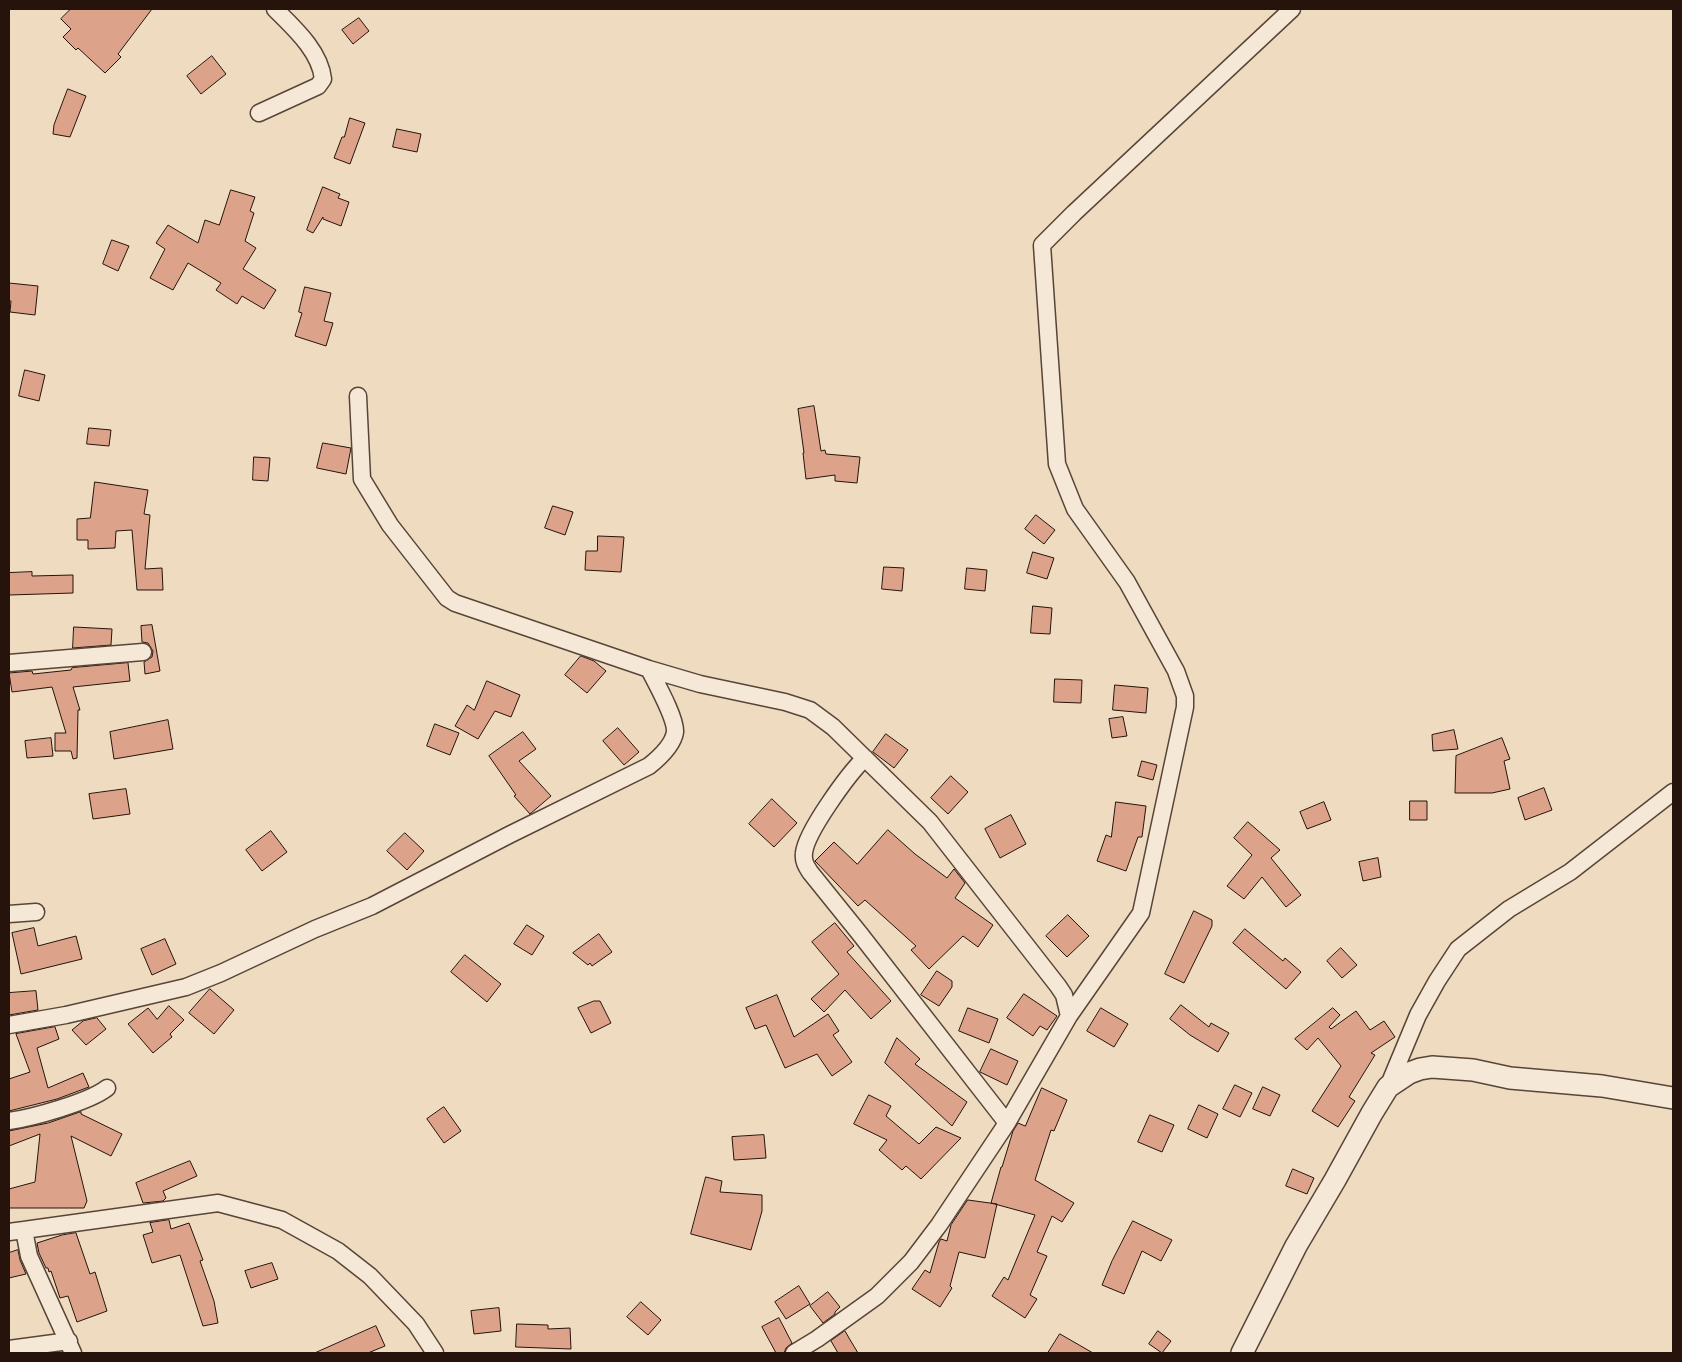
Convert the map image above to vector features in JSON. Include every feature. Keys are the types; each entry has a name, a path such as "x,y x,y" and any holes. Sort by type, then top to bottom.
{"street":[{"path":"260,113 318,86 323,79 322,70 315,55 295,29 275,9"},
{"path":"794,1353 877,1296 911,1262 939,1225 1007,1123 1069,1016 1141,913 1185,706 1185,696 1176,672 1127,582 1071,501 1058,464 1042,245 1292,9"},
{"path":"358,396 362,479 390,525 447,598 455,603 649,669 700,684 785,702 810,710 833,727 930,822 1058,986 1065,999 1069,1016"},
{"path":"9,663 143,652"},
{"path":"9,1025 66,1015 186,987 221,973 308,932 372,906 509,835 649,766 660,757 675,732 673,718 649,669"},
{"path":"865,758 842,784 822,815 806,846 805,863 810,872 1007,1123"},
{"path":"1242,1353 1296,1246 1388,1087 1418,1014 1436,981 1458,950 1509,909 1570,872 1673,792"},
{"path":"9,914 36,912"},
{"path":"1388,1087 1409,1072 1432,1067 1473,1070 1510,1078 1602,1086 1673,1098"},
{"path":"9,1121 84,1100 106,1088"},
{"path":"9,1349 71,1347 25,1244 16,1231 218,1203 282,1220 338,1251 370,1276 416,1324 435,1353"}],"building":[{"path":"71,9 152,9 118,54 121,57 105,73 63,37 71,29 61,19"},
{"path":"359,18 369,31 353,44 342,30"},
{"path":"212,56 226,74 201,94 187,76"},
{"path":"68,89 86,96 70,137 53,134 54,125"},
{"path":"350,118 365,123 350,164 334,158"},
{"path":"397,129 421,134 417,152 393,147"},
{"path":"323,187 340,194 338,198 349,202 341,226 323,219 323,217 313,233 307,230"},
{"path":"231,190 255,197 250,211 254,213 245,241 256,248 243,269 276,290 264,309 242,296 237,304 216,290 221,283 188,263 173,290 150,278 165,249 156,243 168,225 198,243 205,220 219,225"},
{"path":"112,240 129,246 118,271 103,264"},
{"path":"9,283 38,286 35,315 10,312"},
{"path":"305,287 331,293 324,321 333,323 326,346 295,336 302,313 299,312"},
{"path":"25,370 45,375 39,401 19,396"},
{"path":"814,406 821,451 825,450 826,454 860,457 857,483 835,481 835,475 806,479 798,409"},
{"path":"89,428 111,430 109,446 87,444"},
{"path":"323,443 351,448 346,474 317,468"},
{"path":"254,457 270,458 268,481 253,480"},
{"path":"95,482 148,490 144,514 150,515 145,569 162,568 163,590 137,590 132,530 116,531 115,548 88,549 88,540 77,540 77,519 90,518"},
{"path":"553,506 573,512 565,535 545,528"},
{"path":"1036,515 1055,530 1044,544 1025,529"},
{"path":"598,536 624,537 621,572 585,570 586,551 597,551"},
{"path":"1033,552 1054,558 1047,579 1027,573"},
{"path":"884,567 904,568 902,591 882,589"},
{"path":"967,568 987,570 985,591 965,589"},
{"path":"32,572 32,576 73,575 73,593 9,595 9,573"},
{"path":"1033,606 1052,608 1050,634 1031,633"},
{"path":"152,625 160,671 145,674 144,662 152,657 153,651 148,643 142,642 141,626"},
{"path":"74,627 112,629 111,645 73,648"},
{"path":"581,656 594,661 606,671 587,693 565,675"},
{"path":"128,663 130,681 73,687 80,710 78,710 77,758 73,759 71,751 55,751 55,733 66,733 52,687 12,692 9,673 32,671 33,674"},
{"path":"1055,679 1082,680 1081,703 1054,702"},
{"path":"487,681 520,695 511,717 495,711 478,739 455,726 467,705 474,710"},
{"path":"1115,685 1148,688 1146,713 1113,710"},
{"path":"1123,717 1127,736 1112,738 1109,719"},
{"path":"168,720 173,749 114,759 110,732"},
{"path":"435,724 459,733 450,755 427,746"},
{"path":"618,728 639,752 624,765 603,741"},
{"path":"1454,730 1458,749 1433,751 1432,735"},
{"path":"523,732 536,749 519,761 551,796 530,814 514,796 516,795 489,756"},
{"path":"886,734 908,750 894,768 873,752"},
{"path":"51,738 53,756 27,758 25,741"},
{"path":"1502,738 1510,759 1504,761 1510,789 1492,793 1455,793 1456,756"},
{"path":"1142,761 1157,765 1153,780 1138,776"},
{"path":"951,776 968,792 948,814 931,798"},
{"path":"1544,788 1552,810 1525,820 1518,798"},
{"path":"126,789 130,814 93,819 89,794"},
{"path":"772,799 797,823 774,847 749,824"},
{"path":"1410,801 1427,801 1427,820 1410,820"},
{"path":"1116,802 1146,806 1142,837 1138,837 1126,871 1097,861 1106,835 1111,837"},
{"path":"1324,802 1331,820 1307,829 1300,812"},
{"path":"1011,815 1026,844 1000,858 985,829"},
{"path":"1248,822 1280,850 1271,858 1301,895 1286,907 1262,877 1244,899 1227,886 1252,855 1234,838"},
{"path":"888,830 915,854 947,878 954,869 965,883 955,898 993,925 978,947 963,936 929,969 911,950 916,946 865,900 858,906 815,861 834,842 857,864"},
{"path":"271,831 287,852 262,871 246,850"},
{"path":"405,833 424,851 407,870 387,851"},
{"path":"1378,858 1381,877 1363,881 1359,862"},
{"path":"1194,911 1212,920 1212,926 1184,983 1165,974"},
{"path":"1068,915 1089,936 1067,957 1046,936"},
{"path":"835,923 854,946 847,952 891,1001 871,1019 845,990 824,1012 811,999 839,974 812,942"},
{"path":"527,925 544,936 532,955 514,944"},
{"path":"34,928 38,946 76,936 82,959 21,974 12,933"},
{"path":"1245,929 1283,961 1285,958 1301,972 1286,989 1233,943"},
{"path":"599,934 612,952 592,966 590,963 588,965 573,953"},
{"path":"165,939 176,964 152,975 141,949"},
{"path":"1341,948 1357,965 1342,978 1327,961"},
{"path":"465,955 501,984 487,1002 451,972"},
{"path":"937,971 952,981 952,987 939,1006 921,995"},
{"path":"210,989 234,1010 214,1034 189,1013"},
{"path":"36,991 38,1010 9,1015 9,993"},
{"path":"1024,994 1057,1016 1047,1030 1040,1026 1033,1036 1007,1018"},
{"path":"777,995 794,1037 828,1014 839,1031 833,1035 852,1062 832,1076 817,1054 785,1068 766,1025 755,1029 746,1008"},
{"path":"594,1001 600,1001 611,1023 591,1033 578,1008"},
{"path":"1181,1005 1209,1027 1211,1023 1229,1033 1218,1052 1190,1035 1170,1019"},
{"path":"169,1006 184,1020 170,1034 172,1037 153,1053 128,1024 148,1008 157,1019"},
{"path":"968,1008 998,1019 989,1043 959,1031"},
{"path":"1101,1008 1128,1024 1114,1047 1087,1031"},
{"path":"1333,1008 1340,1015 1329,1027 1331,1029 1356,1011 1370,1030 1384,1021 1395,1037 1371,1053 1375,1055 1349,1097 1355,1101 1338,1127 1312,1111 1341,1066 1318,1038 1307,1050 1295,1039"},
{"path":"97,1018 106,1029 86,1045 72,1030 83,1021"},
{"path":"55,1027 59,1039 37,1048 48,1088 83,1073 89,1087 57,1099 9,1111 9,1079 30,1072 16,1034"},
{"path":"897,1038 920,1059 915,1064 967,1102 952,1126 885,1063"},
{"path":"991,1049 1018,1061 1007,1085 980,1072"},
{"path":"1235,1085 1252,1093 1240,1117 1223,1109"},
{"path":"1263,1087 1280,1095 1270,1116 1253,1109"},
{"path":"1042,1088 1067,1100 1054,1131 1051,1130 1035,1180 1074,1203 1062,1222 1052,1216 1037,1252 1047,1256 1030,1295 1037,1299 1025,1318 992,1296 1004,1277 1008,1280 1035,1215 991,1203 1013,1131 1018,1123 1025,1126"},
{"path":"869,1095 891,1106 886,1116 919,1144 936,1127 961,1138 921,1179 906,1166 902,1170 879,1150 887,1140 854,1124"},
{"path":"1199,1105 1218,1114 1207,1138 1188,1129"},
{"path":"444,1107 461,1131 444,1143 427,1119"},
{"path":"81,1112 81,1114 122,1134 111,1156 71,1136 87,1201 84,1208 9,1208 9,1189 35,1182 40,1134 9,1146 9,1131 48,1123"},
{"path":"1150,1115 1174,1125 1162,1152 1138,1142"},
{"path":"764,1135 766,1158 734,1160 732,1137"},
{"path":"190,1161 197,1176 163,1191 166,1198 163,1201 143,1203 136,1183"},
{"path":"1293,1169 1314,1178 1307,1194 1286,1186"},
{"path":"706,1177 722,1181 720,1192 762,1195 762,1211 751,1250 691,1234"},
{"path":"968,1200 997,1204 985,1258 959,1252 950,1286 952,1288 940,1307 912,1289 925,1270 930,1273 939,1242 941,1239 947,1241 951,1225"},
{"path":"169,1220 171,1229 189,1223 203,1260 200,1261 214,1301 218,1323 203,1326 180,1255 152,1263 143,1235 153,1232 150,1223"},
{"path":"1133,1221 1172,1240 1161,1261 1142,1251 1124,1294 1102,1285"},
{"path":"76,1233 90,1274 95,1272 107,1311 77,1322 68,1296 60,1298 51,1271 49,1272 48,1268 46,1268 39,1253 37,1243 62,1235"},
{"path":"18,1250 26,1274 9,1278 9,1253"},
{"path":"272,1263 278,1279 251,1288 245,1271"},
{"path":"799,1286 810,1304 786,1319 775,1302"},
{"path":"828,1292 840,1307 835,1314 823,1323 810,1306"},
{"path":"641,1302 661,1320 648,1335 627,1317"},
{"path":"499,1308 501,1331 474,1334 471,1311"},
{"path":"779,1318 792,1343 786,1348 784,1353 776,1353 762,1327"},
{"path":"517,1324 548,1325 548,1329 570,1328 571,1349 516,1347"},
{"path":"376,1326 385,1346 368,1353 315,1353"},
{"path":"845,1331 858,1353 838,1353 831,1341"},
{"path":"1158,1331 1171,1341 1162,1353 1149,1344"},
{"path":"1060,1334 1093,1353 1048,1353"}]}
